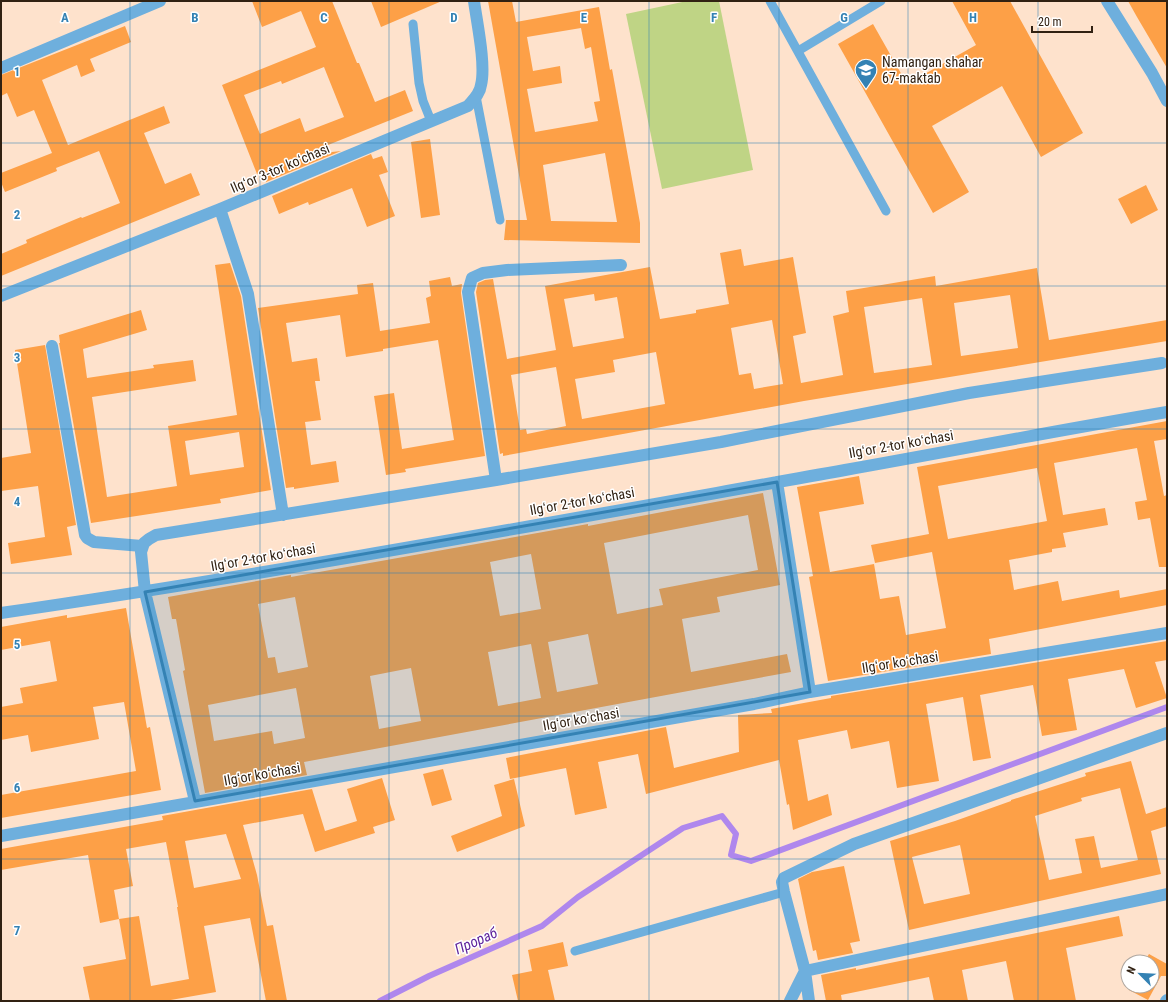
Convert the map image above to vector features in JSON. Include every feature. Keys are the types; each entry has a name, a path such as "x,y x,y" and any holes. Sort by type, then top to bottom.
{"street":[{"path":"1,68 160,1"},
{"path":"474,1 483,68 481,86 476,96"},
{"path":"1107,1 1152,73 1167,101"},
{"name":"Ilgʻor 3-tor koʻchasi","path":"1,296 220,209 432,122 468,106 476,96"},
{"path":"220,209 248,294 283,516"},
{"path":"496,480 468,292 472,278 483,273 507,270 621,264"},
{"path":"52,346 85,535 94,542 142,546"},
{"path":"195,801 145,592 141,552 142,546 156,535 283,516 721,442 969,393 1162,363"},
{"name":"Ilgʻor 2-tor koʻchasi","path":"1,613 145,592 777,482 1087,425 1167,412"},
{"path":"777,482 810,692"},
{"name":"Ilgʻor koʻchasi","path":"1,836 746,705 810,692 1167,633"},
{"path":"809,1001 805,971 784,892 782,882 784,878 854,844 1167,732"},
{"path":"805,971 1167,894"},
{"path":"790,1001 805,971"}],"lane":[{"path":"770,1 886,211"},
{"path":"798,51 881,1"},
{"path":"413,24 419,83 423,101 432,122"},
{"path":"476,96 500,220"},
{"path":"575,951 784,892"}],"highlighted area":[{"path":"777,482 810,692 195,801 145,592"}],"green space":[{"path":"687,1 719,1 753,170 662,189 626,14"}],"building":[{"path":"252,1 332,1 357,63 359,63 375,102 405,90 413,111 313,151 314,154 341,151 266,182 263,172 257,174 222,85 316,47 301,11 262,27","holes":["324,67 344,117 305,132 300,118 260,134 244,95 281,81 282,84"]},
{"path":"371,1 442,1 381,27"},
{"path":"488,1 512,1 516,22 599,7 610,70 612,69 640,223 640,243 504,240 506,220 527,220","holes":["581,28 585,49 591,47 600,101 594,102 598,121 535,132 527,89 562,83 560,66 533,71 527,37","605,153 617,222 551,221 543,165"]},
{"path":"952,1 1010,1 1083,133 1041,157 1002,86 932,126 969,192 933,213 838,44 873,24 907,84 976,45"},
{"path":"1128,1 1167,1 1167,68 1137,17"},
{"path":"125,26 131,42 90,59 95,71 81,77 77,65 42,80 68,145 164,106 170,123 144,133 165,184 191,173 200,195 1,276 1,254 27,243 26,240 81,217 82,218 120,203 99,151 56,168 57,171 5,192 1,182 1,173 52,153 34,110 17,117 7,93 1,96 1,75"},
{"path":"430,139 440,215 421,218 411,142"},
{"path":"371,154 373,159 382,156 388,172 379,175 395,216 367,227 352,188 309,205 308,202 279,214 272,196"},
{"path":"1146,185 1158,210 1131,224 1118,199"},
{"path":"741,249 744,266 793,257 806,333 793,336 801,383 843,375 833,316 849,312 846,291 935,276 936,286 1037,268 1049,340 1167,320 1167,341 804,401 503,456 503,453 500,454 476,292 478,283 493,279 507,359 556,350 545,286 650,267 660,319 696,313 696,310 729,304 720,253","holes":["594,294 595,301 617,297 624,338 573,347 564,299","1010,295 1018,348 961,356 954,303","922,298 932,365 874,373 864,307","772,320 783,384 754,389 751,373 739,375 731,328","656,352 665,404 582,419 575,379 615,372 613,360","556,367 566,426 527,434 526,429 520,430 511,375"]},
{"path":"230,263 241,296 271,490 220,499 221,503 91,523 59,343 59,335 141,310 147,330 83,349 87,378 154,368 153,365 193,360 196,381 92,397 107,497 177,486 168,426 237,415 215,265","holes":["239,432 244,467 190,475 185,441"]},
{"path":"450,277 452,286 462,284 461,293 485,456 405,469 406,472 386,475 374,396 394,393 402,449 454,440 438,340 346,357 340,315 286,323 292,362 317,358 320,381 315,381 321,420 305,422 311,465 336,461 339,482 294,489 294,487 286,488 258,308 358,294 357,285 373,283 380,331 430,323 426,298 431,296 429,281"},
{"path":"45,345 76,525 67,527 72,555 11,564 8,543 45,537 38,486 1,491 1,458 31,453 15,350"},
{"path":"1167,421 1167,439 1154,441 1164,496 1167,495 1167,567 1159,567 1150,518 1138,520 1135,502 1147,500 1137,448 1054,463 1063,515 1105,508 1108,525 1063,533 1066,547 1052,549 1052,552 1009,560 1014,590 1058,581 1062,601 1119,590 1120,598 1167,589 1167,605 989,639 991,654 828,681 809,577 813,576 797,487 859,476 864,504 819,512 830,572 874,564 880,599 899,596 906,635 946,628 932,552 875,563 871,545 929,534 917,467","holes":["1037,468 1047,521 948,539 938,486"]},
{"path":"763,493 780,585 717,597 720,612 682,619 691,672 787,654 791,672 304,762 307,775 205,793 183,671 185,670 176,619 172,619 168,597 291,575 291,577 588,524 588,526","holes":["748,515 758,570 659,589 663,605 617,614 604,543","531,554 541,609 500,616 490,562","295,597 308,667 278,673 275,657 268,658 258,604","588,634 598,684 557,692 548,642","531,644 541,698 498,706 488,652","411,668 421,721 379,729 370,676","296,688 305,738 274,744 272,731 214,741 208,705"]},
{"path":"126,608 147,728 150,727 161,790 1,818 1,795 136,771 124,702 93,707 99,739 31,752 28,735 1,740 1,707 23,703 20,688 57,681 50,641 1,650 1,627 67,615 67,618"},
{"path":"1167,641 1167,660 1155,662 1167,698 1136,708 1124,669 1068,679 1077,730 1042,736 1033,685 980,695 991,758 973,761 963,697 926,704 939,781 897,788 889,741 851,749 847,730 798,740 808,801 828,794 832,815 793,830 779,760 646,794 638,754 598,762 607,808 575,815 566,768 510,779 506,758 666,727 674,768 739,752 738,715 772,713 771,709 831,698 831,696"},
{"path":"1131,761 1146,814 1167,807 1167,826 1151,831 1161,874 909,930 890,841 955,821 1011,800 1086,776 1085,773","holes":["1120,788 1138,860 1101,868 1094,836 1075,839 1082,873 1049,880 1035,816 1082,801 1081,798","960,845 970,894 924,904 912,857"]},
{"path":"443,769 452,800 432,806 423,774"},
{"path":"382,778 395,820 373,827 375,833 315,852 303,814 243,825 257,875 267,926 273,925 287,1001 266,1001 250,918 204,926 216,992 165,1001 90,1001 83,967 126,959 119,919 100,923 88,855 1,870 1,849 163,820 162,816 312,789 325,831 357,821 347,789","holes":["226,834 241,879 194,888 185,841","166,842 189,979 151,986 139,916 119,919 114,890 133,886 126,849"]},
{"path":"514,779 525,826 457,852 451,836 502,816 494,785"},
{"path":"844,866 860,941 850,943 853,953 818,960 816,950 813,951 798,879 812,872"},
{"path":"1119,916 1123,936 1066,948 1076,1001 1014,1001 1006,961 962,970 968,1001 934,1001 929,977 841,995 842,1001 826,1001 821,975 856,968 856,970"},
{"path":"563,942 568,966 548,970 555,1001 518,1001 512,975 532,971 528,950"},
{"path":"1160,960 1167,964 1167,976 1161,976 1160,978"},
{"path":"1137,994 1151,994 1148,1000"}],"waterway":[{"name":"Прораб","path":"380,1001 429,976 542,926 578,897 683,828 722,816 736,834 731,855 751,861 1167,707"}],"place":[{"name":"Namangan shahar 67-maktab","path":"866,90"}]}
